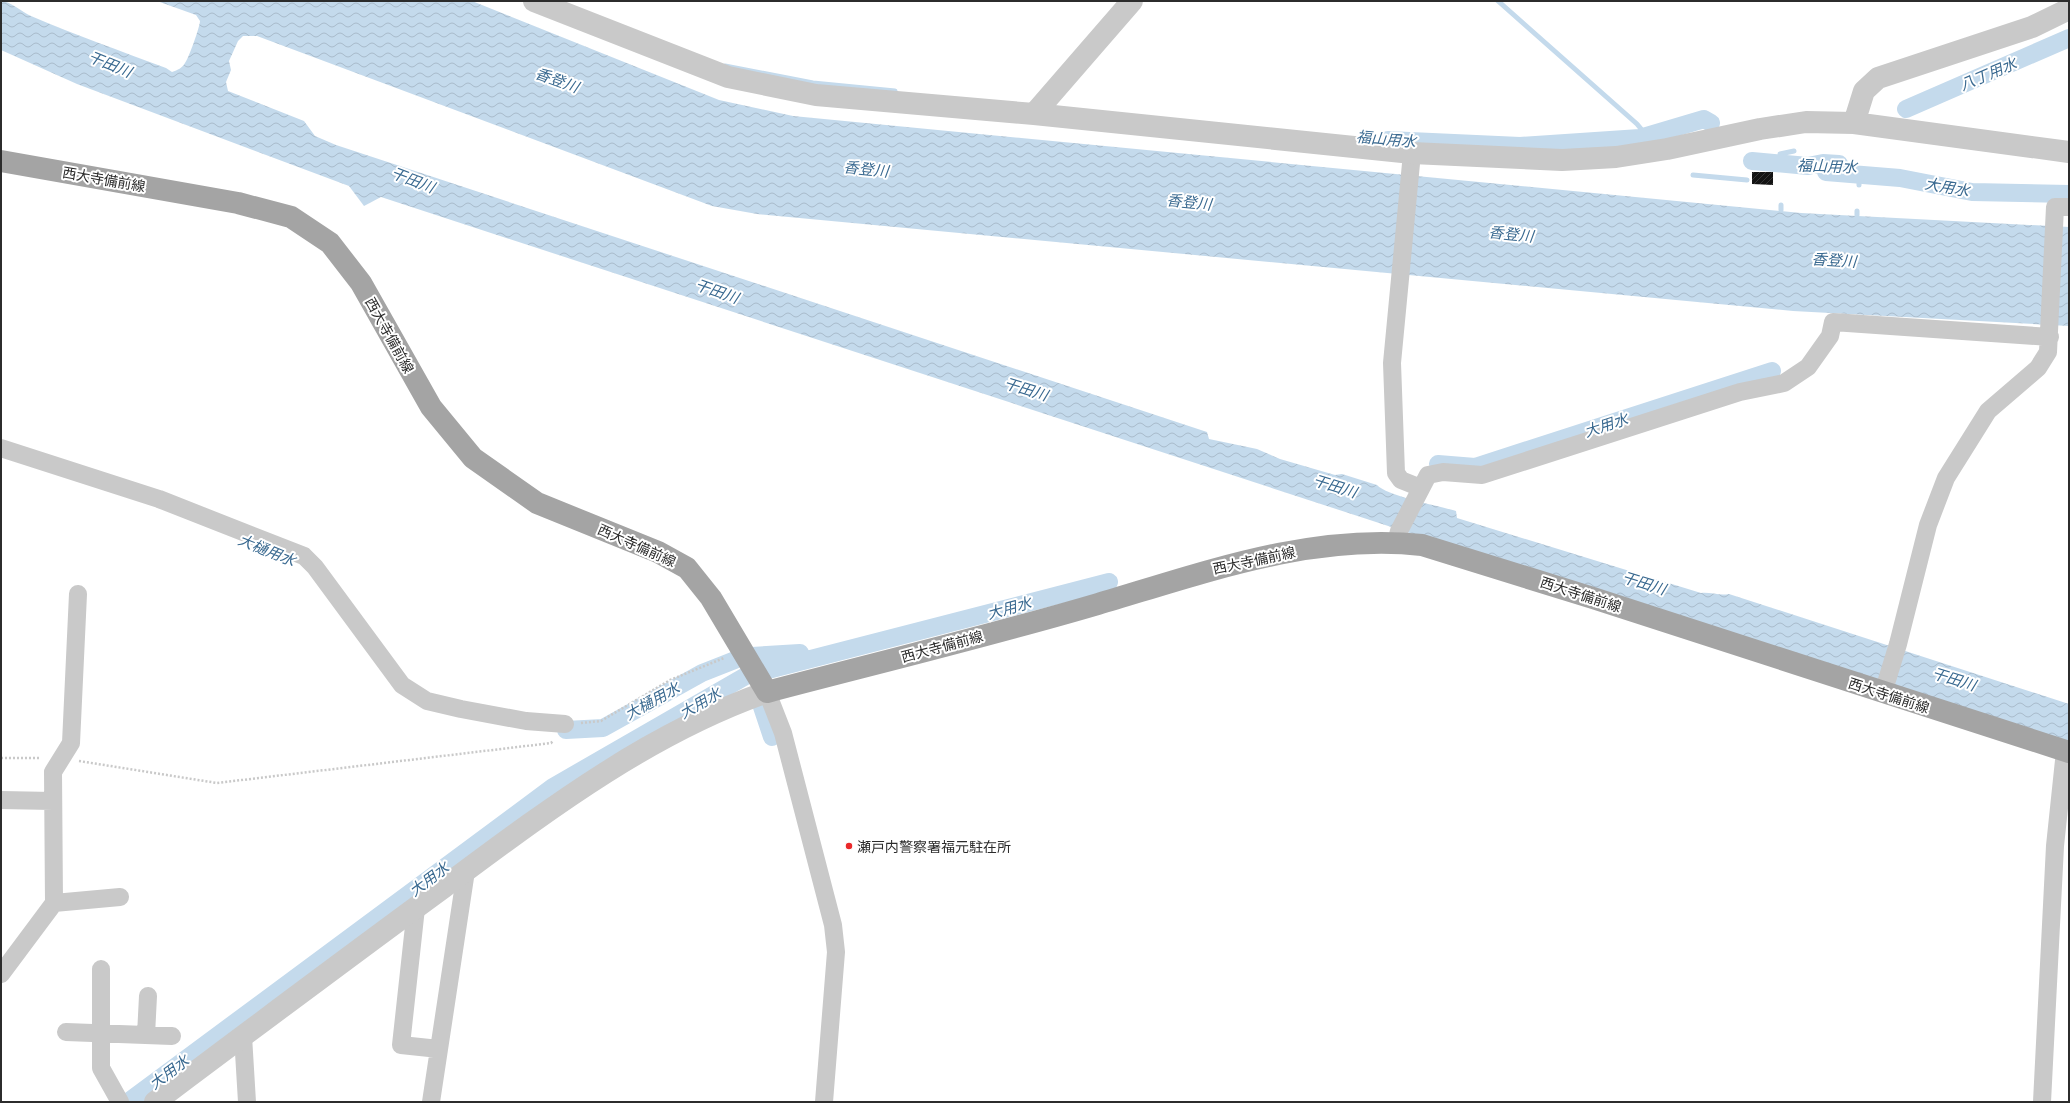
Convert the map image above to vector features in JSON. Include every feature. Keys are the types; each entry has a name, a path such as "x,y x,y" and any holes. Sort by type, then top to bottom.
{"main road":[{"name":"西大寺備前線","path":"1,161 238,203 291,217 330,243 361,283 430,407 473,458 537,503 658,552 687,568 711,598 767,692 1097,604 1180,578 1228,565 1326,545 1397,537 1586,595 1884,690 2067,751"}],"street":[{"path":"534,1 728,77 816,95 1034,114 1411,159 1562,160 1616,157 1806,122 1854,122 2069,152"},
{"path":"1034,114 1132,1"},
{"path":"1854,122 1864,91 1878,78 2032,27 2069,10"},
{"path":"1411,159 1401,282 1392,363 1396,473 1401,480 1419,491"},
{"path":"1884,690 1898,644 1928,525 1946,478 1988,411 2038,368 2048,352 2062,210"},
{"path":"1397,537 1428,475 1443,472 1482,475 1740,392 1784,383 1808,367 1830,336 1833,322 2050,333"},
{"path":"1,448 159,499 304,556 315,567 402,685 427,701 461,710 526,721 565,724"},
{"path":"1,974 54,903 53,772 70,743 78,594"},
{"path":"155,1102 466,871 585,785 639,752 694,722 730,705 767,692 783,733 833,925 836,952 824,1102"},
{"path":"2042,1102 2056,846 2067,751"},
{"path":"1,800 53,801"},
{"path":"431,1102 466,871"},
{"path":"54,903 120,897"},
{"path":"416,908 402,1045 439,1049"},
{"path":"101,969 101,1068 119,1099"},
{"path":"146,1035 148,996"},
{"path":"66,1032 172,1036"},
{"path":"243,1036 247,1102"}],"path":[{"path":"77,761 142,769 217,783 551,743 565,724 602,721 670,680 742,651"},
{"path":"1,758 48,759"}],"water":[{"path":"1,1 5,1 27,14 48,23 166,68 172,72 181,68 187,60 200,21 196,15 157,1 472,1 719,100 793,116 1801,213 2069,227 2069,326 1793,311 757,214 712,206 257,36 243,36 238,41 229,61 231,70 226,82 228,91 304,121 315,136 336,145 1207,432 1209,439 1257,449 1280,459 1335,475 1342,474 1377,485 1402,497 1456,511 1457,518 1701,593 1722,595 1729,594 2069,704 2069,742 1526,571 381,197 364,206 349,186 77,84 1,50"}],"building":[{"path":"1752,172 1773,172 1773,185 1752,184"}],"waterway":[{"path":"1498,1 1637,124 1651,141"},
{"name":"八丁用水","path":"1906,109 2069,38"},
{"path":"725,66 813,83 895,91"},
{"name":"福山用水","path":"1388,140 1520,146 1640,138 1704,119 1711,123"},
{"path":"1780,158 1780,154 1794,151"},
{"name":"福山用水","path":"1752,161 1808,166 1823,163 1839,164"},
{"name":"大用水","path":"1826,172 1900,178 1972,192 2069,194"},
{"path":"1859,174 1859,185"},
{"path":"1693,175 1747,180"},
{"path":"1781,205 1781,210"},
{"name":"大用水","path":"1438,464 1475,467 1772,371"},
{"name":"大用水","path":"768,670 1109,582"},
{"name":"大樋用水","path":"752,656 800,653"},
{"name":"大樋用水","path":"566,730 603,728 702,673 735,660"},
{"name":"大用水","path":"128,1102 553,787 744,677"},
{"path":"762,707 772,737"}],"place":[{"name":"瀬戸内警察署福元駐在所","path":"849,846"}],"water label":[{"name":"干田川","path":"110,64"},
{"name":"香登川","path":"557,80"},
{"name":"香登川","path":"866,169"},
{"name":"干田川","path":"413,180"},
{"name":"香登川","path":"1189,202"},
{"name":"香登川","path":"1511,234"},
{"name":"香登川","path":"1834,260"},
{"name":"干田川","path":"717,291"},
{"name":"干田川","path":"1026,389"},
{"name":"干田川","path":"1335,486"},
{"name":"干田川","path":"1644,583"},
{"name":"干田川","path":"1954,679"}]}
